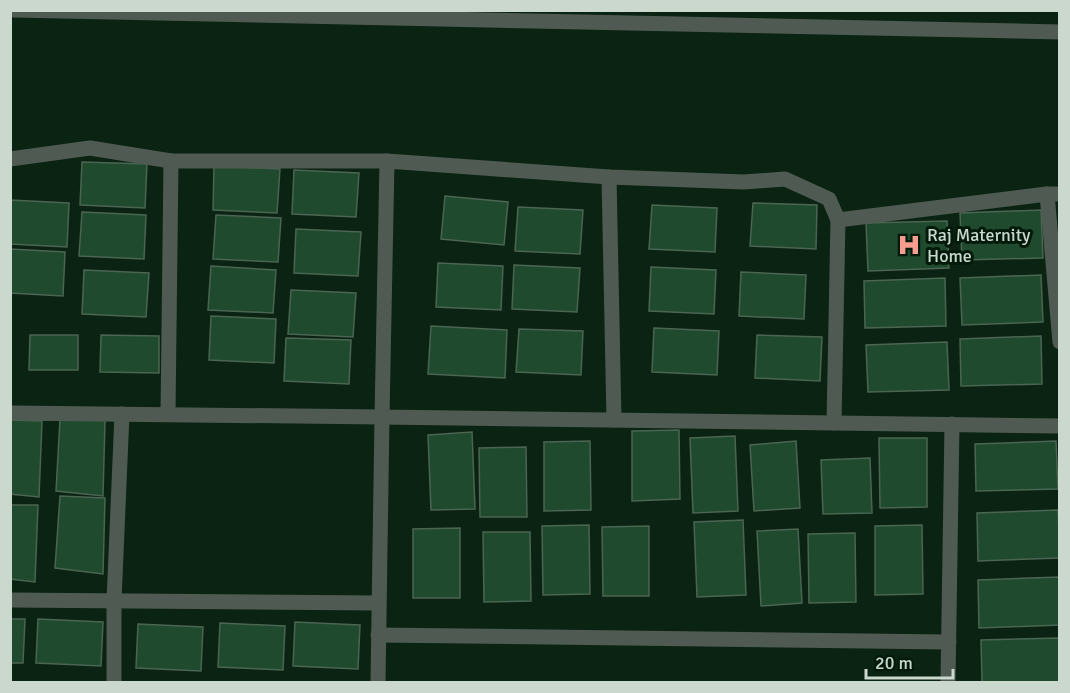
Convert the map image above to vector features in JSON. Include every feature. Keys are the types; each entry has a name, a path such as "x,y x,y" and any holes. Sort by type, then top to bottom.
{"street":[{"path":"14,10 1059,32"},
{"path":"10,159 90,148 171,161 387,161 609,177 744,182 785,180 829,199 838,220 834,423"},
{"path":"168,414 171,161"},
{"path":"378,682 387,161"},
{"path":"609,177 614,420"},
{"path":"838,220 1053,194 1059,342"},
{"path":"10,412 1059,426"},
{"path":"114,682 114,601 122,414"},
{"path":"948,682 952,424"},
{"path":"10,600 378,603"},
{"path":"378,635 949,642"}],"building":[{"path":"82,162 147,164 145,208 80,205"},
{"path":"214,166 280,169 277,213 213,210"},
{"path":"294,170 359,173 356,217 292,214"},
{"path":"445,196 508,202 504,245 441,239"},
{"path":"10,200 69,203 67,247 10,244"},
{"path":"753,203 817,205 816,249 750,246"},
{"path":"652,205 717,208 715,252 649,249"},
{"path":"518,207 583,210 580,254 515,251"},
{"path":"1041,210 1043,258 962,260 960,213"},
{"path":"82,212 146,215 144,259 79,256"},
{"path":"216,215 281,218 278,262 213,259"},
{"path":"947,221 949,268 868,271 866,223"},
{"path":"296,229 361,232 358,276 294,273"},
{"path":"10,249 65,252 63,296 10,293"},
{"path":"438,263 503,266 501,310 436,307"},
{"path":"514,265 580,268 577,312 512,309"},
{"path":"211,266 276,270 273,313 208,310"},
{"path":"651,267 716,270 714,314 649,311"},
{"path":"84,270 149,273 146,317 82,314"},
{"path":"741,272 806,275 804,319 739,316"},
{"path":"1041,275 1043,322 962,325 960,278"},
{"path":"945,278 946,326 865,328 864,281"},
{"path":"291,290 356,293 353,337 288,334"},
{"path":"211,316 276,319 274,363 209,360"},
{"path":"431,326 507,330 505,378 428,374"},
{"path":"654,328 719,331 717,375 652,372"},
{"path":"519,329 583,331 581,375 516,372"},
{"path":"30,335 78,335 78,370 29,370"},
{"path":"101,335 159,336 159,373 100,372"},
{"path":"757,335 822,337 820,381 755,378"},
{"path":"1041,336 1042,384 961,386 960,339"},
{"path":"286,338 351,340 349,384 284,381"},
{"path":"947,342 949,390 868,392 866,345"},
{"path":"60,419 105,420 103,496 56,491"},
{"path":"10,420 42,421 39,497 10,494"},
{"path":"679,430 680,499 632,501 632,431"},
{"path":"472,432 475,509 431,510 428,435"},
{"path":"735,436 738,511 693,513 690,438"},
{"path":"879,438 927,438 927,507 880,508"},
{"path":"590,441 591,510 544,511 544,442"},
{"path":"796,441 800,508 754,511 750,445"},
{"path":"1056,441 1058,489 976,491 975,444"},
{"path":"526,447 527,517 480,517 479,448"},
{"path":"870,458 872,513 823,514 821,460"},
{"path":"60,496 105,498 103,574 55,568"},
{"path":"10,505 38,505 35,582 10,579"},
{"path":"1058,510 1060,558 978,561 977,513"},
{"path":"743,520 746,595 697,597 694,522"},
{"path":"589,525 590,594 543,595 542,526"},
{"path":"922,525 923,594 875,595 875,526"},
{"path":"649,526 649,596 603,596 602,527"},
{"path":"460,528 460,598 413,598 413,529"},
{"path":"798,529 802,603 761,606 757,531"},
{"path":"483,532 530,532 531,601 484,602"},
{"path":"855,533 856,602 809,603 808,534"},
{"path":"1059,577 1060,625 979,628 978,580"},
{"path":"10,619 25,619 23,663 10,663"},
{"path":"38,619 103,622 101,666 36,663"},
{"path":"295,622 360,625 358,669 293,666"},
{"path":"220,623 285,626 283,670 218,667"},
{"path":"138,624 203,627 201,671 136,668"},
{"path":"1060,638 1060,682 982,682 981,640"}],"place":[{"name":"Raj Maternity Home","path":"909,245"}]}
